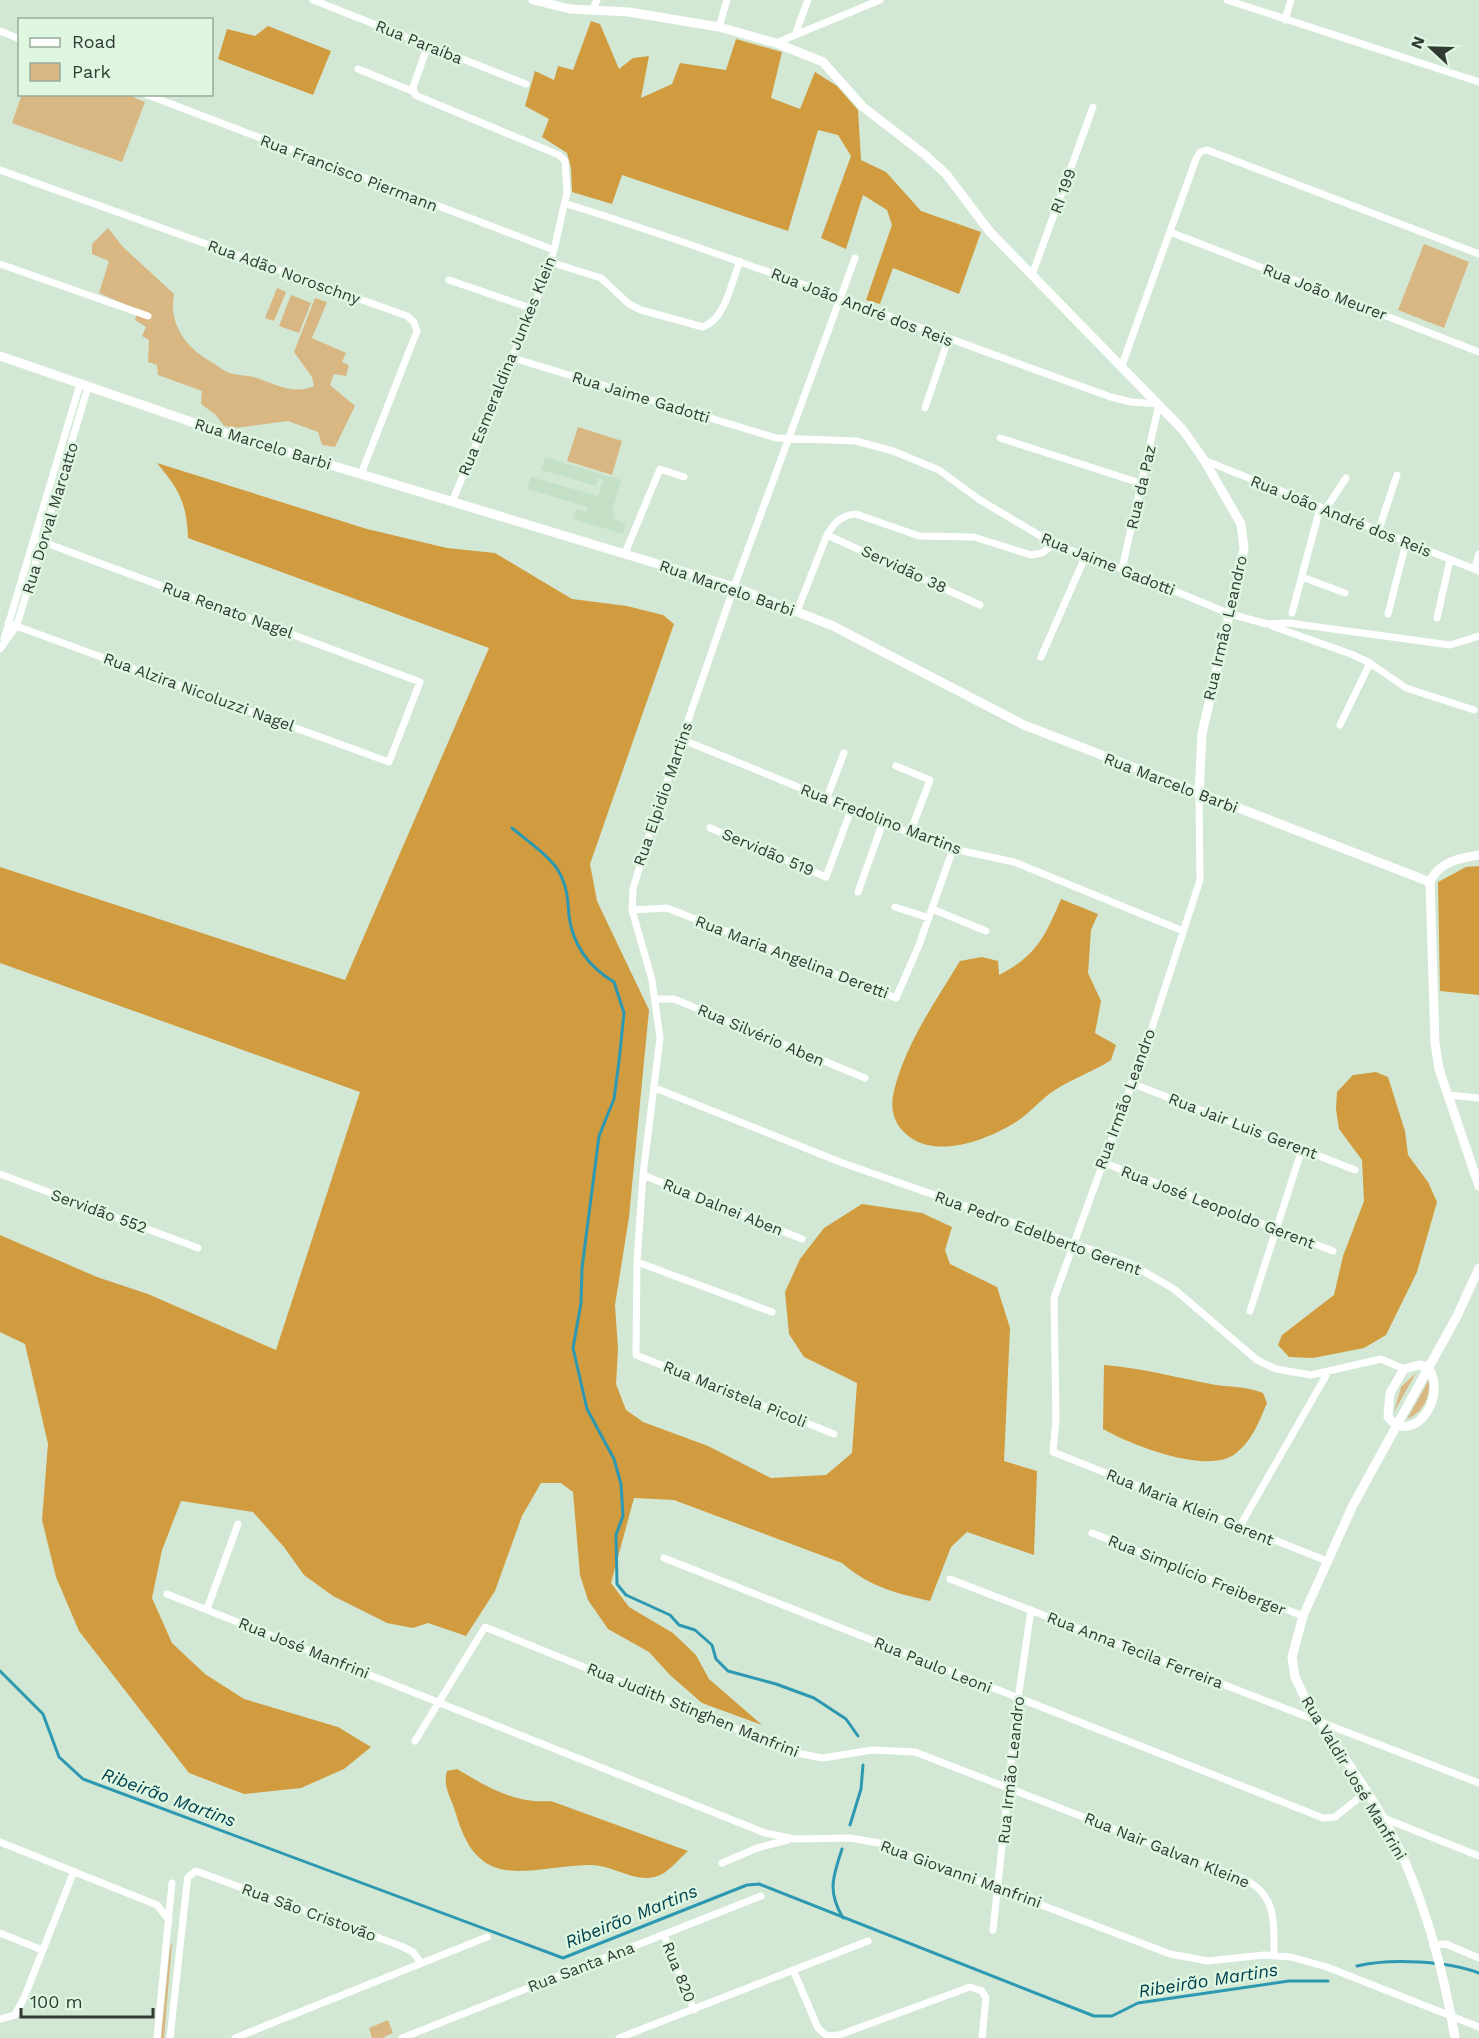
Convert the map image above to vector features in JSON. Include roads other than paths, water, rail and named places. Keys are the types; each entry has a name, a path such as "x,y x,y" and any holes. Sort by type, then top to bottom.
{"street":[{"name":"Rua Paraíba","path":"313,0 526,84"},
{"name":"Rua Irmão Leandro","path":"533,0 592,12 629,12 719,27 812,55 834,71 863,106 946,174 990,232 1183,429 1238,516 1243,534 1241,563 1202,734 1199,795 1201,868 1183,931 1054,1298 1056,1419 1053,1452"},
{"path":"592,12 597,0"},
{"path":"719,27 727,0"},
{"path":"796,32 808,0"},
{"path":"776,43 796,32 880,0"},
{"path":"1227,0 1479,82"},
{"path":"1284,20 1291,0"},
{"path":"1,33 18,38"},
{"path":"412,91 428,45"},
{"name":"Rua Esmeraldina Junkes Klein","path":"358,69 412,91 419,98 559,155 565,161 567,204 554,250 513,358 452,502"},
{"name":"Rua Francisco Piermann","path":"150,96 554,250"},
{"name":"RI 199","path":"1032,275 1093,107"},
{"path":"1122,365 1200,152 1207,150 1479,254"},
{"name":"Rua Adão Noroschny","path":"0,170 407,316 414,322 417,331 361,474"},
{"name":"Rua João André dos Reis","path":"567,204 740,261 948,340 1111,397 1131,402 1159,404"},
{"name":"Rua João Meurer","path":"1170,232 1479,352"},
{"name":"Rua Elpidio Martins","path":"636,1355 637,1262 643,1175 660,1038 656,999 632,910 638,866 734,587 855,258"},
{"path":"550,262 601,278 629,304 641,310 703,327 712,324 720,314 740,261"},
{"path":"0,264 148,316"},
{"path":"449,280 532,309"},
{"path":"925,408 948,340"},
{"name":"Rua Marcelo Barbi","path":"0,356 212,429 734,587 833,626 1024,725 1199,795 1430,882"},
{"name":"Rua Jaime Gadotti","path":"513,358 789,440 856,441 917,459 945,474 980,500 1054,544 1122,569 1230,614 1267,624 1289,623 1450,645 1479,636"},
{"name":"Rua Dorval Marcatto","path":"1,647 84,386"},
{"name":"Rua Dorval Marcatto","path":"1,647 17,625 44,542 84,386"},
{"name":"Rua da Paz","path":"1122,569 1143,484 1159,404"},
{"path":"1000,438 1143,484"},
{"name":"Rua João André dos Reis","path":"1204,460 1476,570"},
{"path":"625,553 660,469 684,477"},
{"path":"1378,532 1397,475"},
{"path":"1292,613 1322,509 1346,478"},
{"path":"797,611 827,535 842,517 856,514 919,536 974,537 1031,555 1042,553 1054,544"},
{"name":"Servidão 38","path":"827,535 981,605"},
{"name":"Rua Renato Nagel","path":"35,539 420,681 389,762"},
{"path":"1388,614 1406,543"},
{"path":"1476,570 1479,554"},
{"path":"1041,657 1086,555"},
{"path":"1437,618 1450,560"},
{"path":"1302,577 1345,593"},
{"name":"Rua Alzira Nicoluzzi Nagel","path":"8,622 389,762"},
{"path":"1267,624 1370,663 1406,688 1474,710"},
{"path":"1340,725 1370,663"},
{"name":"Rua Fredolino Martins","path":"681,739 910,833 953,849 1014,862 1183,931"},
{"path":"826,800 844,753"},
{"path":"896,766 930,780 910,833"},
{"name":"Servidão 519","path":"710,828 826,877 851,810"},
{"path":"858,892 883,822"},
{"path":"895,907 929,918 953,849"},
{"path":"1479,855 1461,858 1448,864 1437,871 1430,882 1432,1016 1439,1068 1479,1186"},
{"name":"Rua Maria Angelina Deretti","path":"632,910 667,908 896,998 929,918"},
{"path":"932,909 986,931"},
{"name":"Rua Silvério Aben","path":"656,999 674,999 865,1078"},
{"name":"Rua Jair Luis Gerent","path":"1131,1083 1354,1170"},
{"name":"Rua Pedro Edelberto Gerent","path":"655,1088 840,1162 1129,1263 1174,1289 1257,1360 1292,1374 1311,1375 1362,1361 1381,1359 1404,1369"},
{"path":"1448,1095 1479,1098"},
{"path":"1250,1311 1302,1149"},
{"name":"Rua José Leopoldo Gerent","path":"1102,1162 1333,1251"},
{"name":"Servidão 552","path":"0,1174 198,1248"},
{"name":"Rua Dalnei Aben","path":"643,1175 802,1239"},
{"path":"637,1262 772,1312"},
{"name":"Rua Valdir José Manfrini","path":"1455,2038 1452,2016 1433,1945 1405,1861 1381,1817 1319,1721 1295,1677 1292,1657 1303,1616 1327,1561 1395,1426 1457,1316 1479,1268"},
{"name":"Rua Maristela Picoli","path":"636,1355 834,1434"},
{"path":"1419,1365 1428,1367 1435,1378 1436,1385 1430,1407 1415,1423 1401,1428 1395,1426 1388,1417 1387,1406 1395,1381 1404,1369 1419,1365"},
{"path":"1240,1526 1328,1372"},
{"name":"Rua Maria Klein Gerent","path":"1053,1452 1327,1561"},
{"path":"207,1609 238,1524"},
{"name":"Rua Simplício Freiberger","path":"1092,1533 1303,1616"},
{"name":"Rua Paulo Leoni","path":"664,1558 1323,1818 1335,1817 1365,1792"},
{"name":"Rua Anna Tecila Ferreira","path":"950,1579 1479,1783"},
{"name":"Rua José Manfrini","path":"167,1594 440,1702"},
{"name":"Rua Irmão Leandro","path":"993,1930 1018,1699 1031,1610"},
{"name":"Rua Judith Stinghen Manfrini","path":"440,1702 485,1627 796,1753 823,1758 872,1750 906,1750 931,1756 1009,1786"},
{"path":"416,1741 440,1702"},
{"name":"Rua Giovanni Manfrini","path":"440,1702 754,1829 795,1839 850,1838 879,1843 1178,1957 1216,1960 1275,1955 1327,1967 1479,2027"},
{"name":"Rua Nair Galvan Kleine","path":"1009,1786 1255,1885 1265,1893 1271,1905 1275,1955"},
{"path":"1381,1817 1479,1856"},
{"path":"722,1863 757,1848 795,1839"},
{"path":"0,1842 157,1905 169,1920 182,1921 170,2038"},
{"path":"0,2019 15,2015 74,1871"},
{"name":"Rua São Cristovão","path":"182,1921 187,1883 191,1874 201,1872 401,1946 413,1952 421,1963"},
{"path":"157,2038 172,1883"},
{"name":"Rua Santa Ana","path":"402,2038 761,1896"},
{"path":"0,1933 42,1950"},
{"name":"Rua 820","path":"664,1935 694,2010"},
{"path":"235,2038 487,1937"},
{"path":"619,2038 794,1972 868,1941"},
{"path":"1433,1945 1446,1944 1479,1958"},
{"path":"794,1972 818,2028 827,2036 839,2035 963,1989 977,1988 986,1998 982,2038"}],"waterway":[{"path":"512,828 556,867 567,893 571,927 578,946 597,970 614,982 624,1013 614,1099 599,1136 582,1268 581,1303 573,1348 587,1409 614,1459 621,1484 623,1516 616,1535 617,1584 626,1595 670,1615 679,1625 695,1630 712,1645 716,1659 728,1671 776,1684 814,1698 846,1719 858,1736"},
{"name":"Ribeirão Martins","path":"0,1671 43,1714 59,1757 83,1779 563,1958 747,1885 759,1884 1094,2016 1112,2016 1138,2003 1289,1981 1328,1981"},
{"path":"850,1825 861,1789 863,1765"},
{"path":"842,1849 836,1868 833,1892 843,1918"},
{"name":"Ribeirão Martins","path":"1357,1966 1386,1962 1419,1962 1452,1966 1479,1973"}]}
